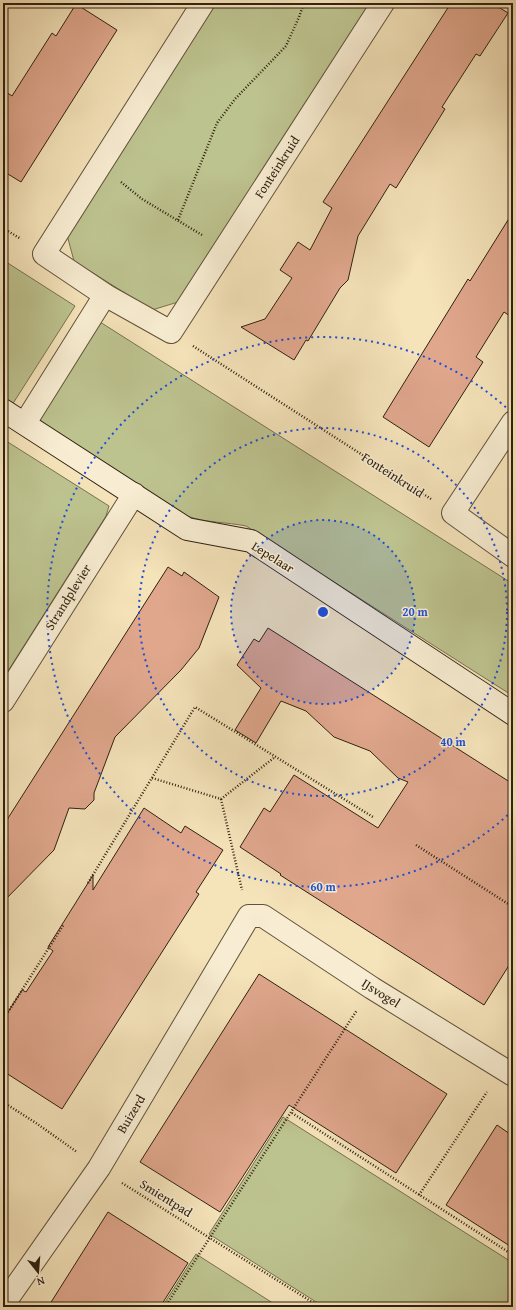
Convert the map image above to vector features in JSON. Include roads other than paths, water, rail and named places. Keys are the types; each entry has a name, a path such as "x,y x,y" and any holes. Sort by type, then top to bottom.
{"street":[{"path":"25,423 105,295 44,254 203,3"},
{"name":"Fonteinkruid","path":"105,295 171,332 383,3"},
{"name":"Lepelaar","path":"3,410 187,528 251,541 513,714"},
{"path":"513,422 453,514 513,556"},
{"name":"Strandplevier","path":"3,701 134,494"},
{"name":"IJsvogel","path":"249,916 263,916 372,988 510,1065"},
{"name":"Buizerd","path":"3,1305 99,1168 249,916"}]}
